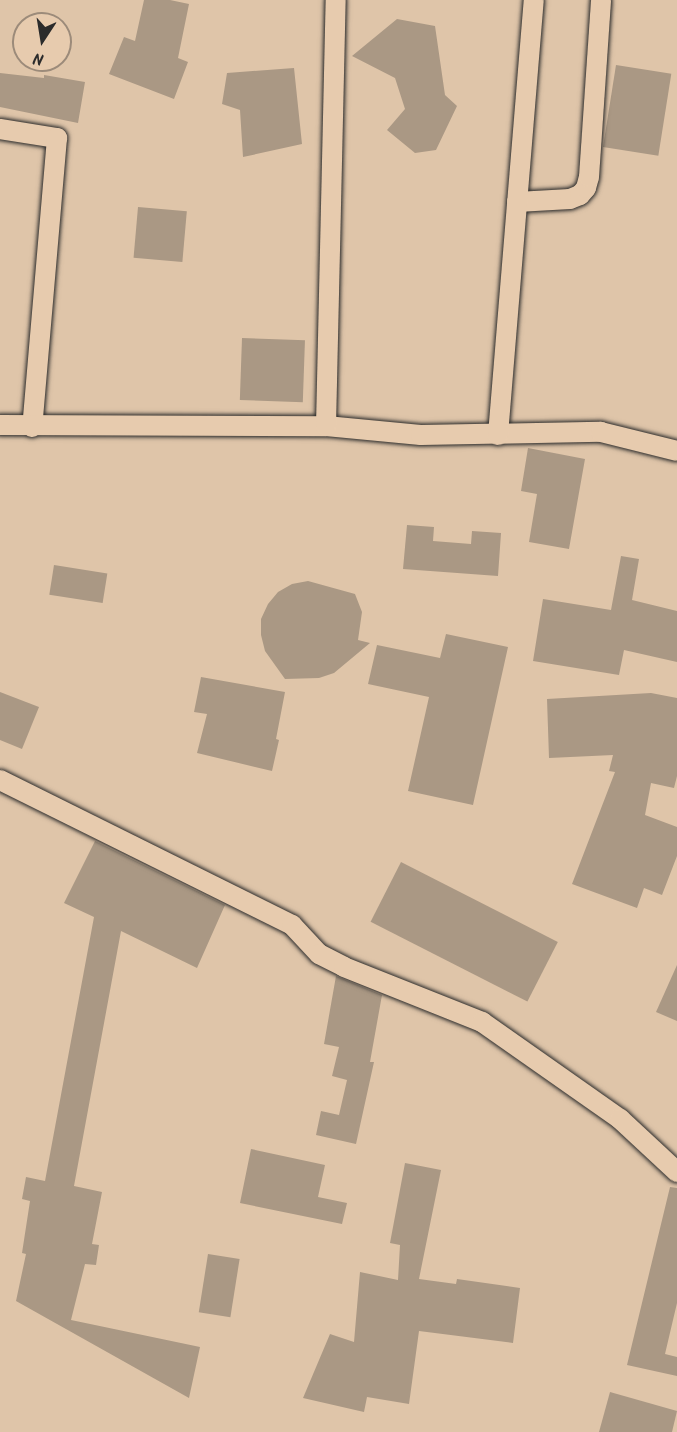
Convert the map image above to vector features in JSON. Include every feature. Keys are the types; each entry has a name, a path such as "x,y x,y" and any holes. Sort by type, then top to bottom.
{"street":[{"path":"326,426 336,0"},
{"path":"498,435 534,0"},
{"path":"517,202 570,199 580,195 586,188 589,177 601,0"},
{"path":"0,129 57,138 32,427"},
{"path":"0,425 32,427 326,426 421,435 601,432 677,452"},
{"path":"0,780 292,925 319,954 344,967 482,1022 620,1119 677,1172"}],"building":[{"path":"144,0 170,0 189,4 178,58 188,62 174,99 109,74 124,37 135,41"},
{"path":"397,19 435,26 445,95 457,106 436,150 415,153 387,130 405,109 395,78 352,56"},
{"path":"616,65 671,74 658,156 603,147"},
{"path":"294,68 302,144 243,157 240,110 222,104 227,73"},
{"path":"0,73 44,78 44,75 85,82 78,123 0,107"},
{"path":"138,207 187,211 182,262 134,258"},
{"path":"242,338 305,340 303,402 240,400"},
{"path":"528,448 585,459 569,549 529,542 537,494 521,491"},
{"path":"407,525 434,527 433,541 471,544 472,531 501,533 498,576 403,569"},
{"path":"621,556 639,559 632,600 677,611 677,662 624,650 619,675 533,661 543,599 611,610"},
{"path":"54,565 107,573 103,603 49,595"},
{"path":"308,581 355,594 362,612 358,640 370,643 334,673 319,678 285,679 265,651 261,635 261,619 268,604 278,592 292,584"},
{"path":"446,634 508,647 473,805 408,791 429,697 368,684 377,645 440,658"},
{"path":"201,677 285,692 276,739 279,740 272,771 197,753 207,714 194,712"},
{"path":"0,692 39,707 22,749 0,740"},
{"path":"651,693 677,698 677,776 674,788 651,783 645,815 677,827 677,856 662,895 644,888 637,908 572,884 615,772 609,771 613,755 549,758 547,699"},
{"path":"95,841 225,905 197,968 121,931 74,1186 102,1192 92,1244 99,1245 96,1265 85,1264 71,1320 200,1347 189,1398 16,1301 26,1254 22,1253 30,1201 22,1199 26,1177 45,1181 94,917 64,903"},
{"path":"401,862 558,942 527,1002 371,922"},
{"path":"677,965 677,1021 656,1012"},
{"path":"336,976 382,995 370,1062 374,1062 356,1144 316,1135 321,1111 339,1115 347,1080 332,1076 339,1047 324,1044"},
{"path":"251,1149 325,1165 318,1197 347,1203 342,1224 240,1203"},
{"path":"405,1163 441,1170 419,1279 456,1284 457,1279 520,1288 513,1343 419,1331 409,1404 367,1397 364,1412 303,1398 330,1334 354,1342 360,1272 398,1280 400,1245 390,1243"},
{"path":"670,1187 677,1188 677,1303 665,1354 677,1357 677,1376 627,1365"},
{"path":"208,1254 240,1259 230,1317 199,1312"},
{"path":"610,1392 677,1411 672,1432 599,1432"}]}
